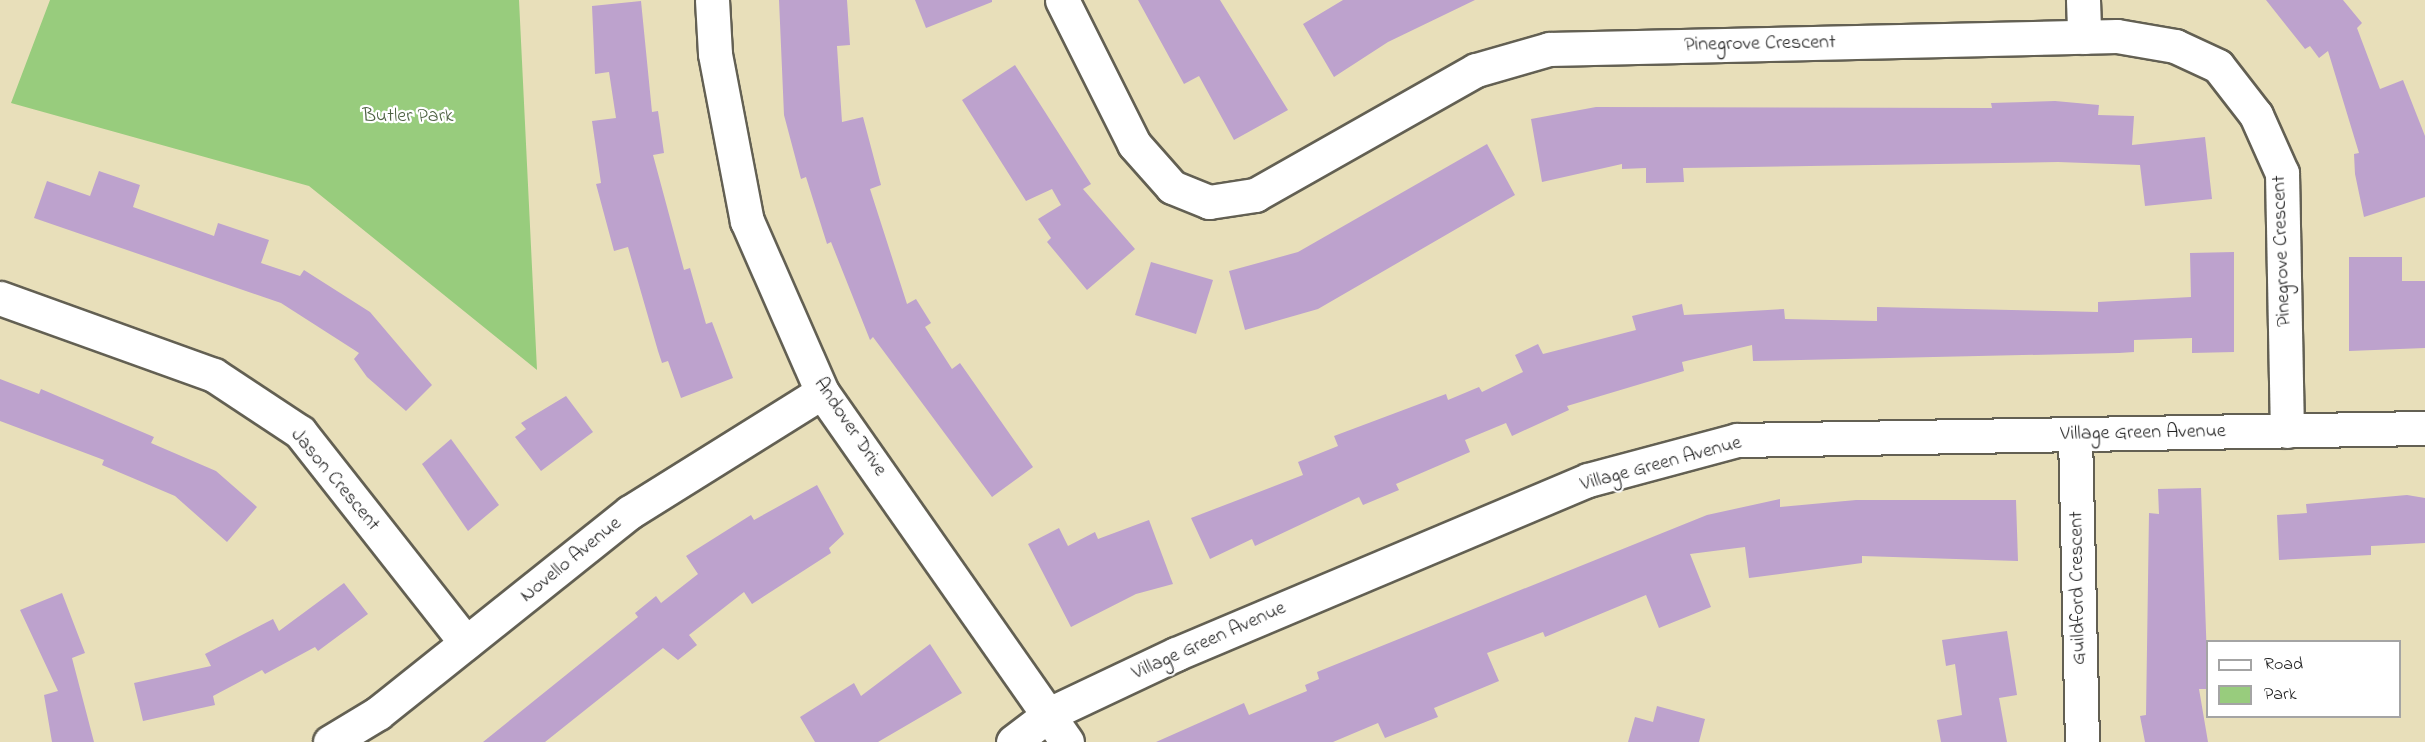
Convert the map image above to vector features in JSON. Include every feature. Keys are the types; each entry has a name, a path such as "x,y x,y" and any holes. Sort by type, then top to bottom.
{"street":[{"name":"Andover Drive","path":"712,0 715,54 747,221 822,392 1051,713 1067,742"},
{"name":"Pinegrove Crescent","path":"1062,0 1134,144 1172,187 1209,202 1255,195 1476,70 1549,48 2084,37 2175,46 2218,66 2256,115 2282,173 2287,431"},
{"path":"2083,0 2084,37"},
{"name":"Jason Crescent","path":"0,298 214,375 300,432 466,643"},
{"name":"Novello Avenue","path":"330,742 378,713 630,512 822,392"},
{"name":"Village Green Avenue","path":"1013,742 1051,713 1187,649 1600,477 1737,440 2425,428"},
{"name":"Guildford Crescent","path":"2075,435 2082,742"}],"green space":[{"name":"Butler Park","path":"50,0 519,0 537,370 309,186 11,103"}],"building":[{"path":"779,0 847,0 850,45 837,46 842,122 863,117 881,185 870,189 907,304 916,299 931,323 925,327 952,369 960,363 1033,467 992,497 873,337 870,340 831,242 827,244 806,177 801,179 784,115"},
{"path":"915,0 992,0 992,2 926,28"},
{"path":"1138,0 1220,0 1288,110 1234,140 1199,76 1184,84"},
{"path":"1343,0 1475,0 1388,42 1334,77 1303,24"},
{"path":"2266,0 2343,0 2362,23 2357,28 2380,89 2403,80 2425,136 2425,197 2364,217 2355,174 2354,154 2359,153 2328,51 2319,58 2310,46 2305,49"},
{"path":"641,1 652,112 658,111 664,153 653,155 684,270 690,268 706,324 712,322 733,378 681,398 668,361 662,363 628,247 614,251 596,184 601,183 592,121 616,118 609,72 595,74 592,6"},
{"path":"1015,65 1091,184 1083,189 1135,249 1087,290 1047,242 1051,238 1038,219 1061,205 1052,189 1026,201 962,100"},
{"path":"2055,101 2099,105 2098,115 2134,116 2132,145 2205,137 2212,199 2145,206 2140,165 2058,162 1683,168 1684,182 1646,183 1646,168 1622,169 1622,164 1542,182 1531,119 1596,107 1992,108 1991,103"},
{"path":"1487,144 1515,195 1318,309 1245,330 1229,271 1298,252"},
{"path":"99,171 140,185 133,207 214,236 218,223 269,240 261,263 300,276 304,270 370,312 432,385 406,411 367,377 354,359 359,353 281,303 34,218 47,181 90,196"},
{"path":"2234,252 2234,352 2192,353 2192,338 2134,340 2134,352 2119,353 1753,361 1752,345 1682,362 1684,371 1567,406 1569,410 1512,436 1506,423 1465,440 1470,452 1396,484 1399,490 1363,505 1359,497 1255,546 1252,539 1210,559 1191,518 1303,475 1298,462 1338,446 1334,436 1446,394 1448,400 1479,387 1482,392 1523,372 1515,355 1538,344 1543,354 1636,330 1632,316 1682,304 1684,315 1784,309 1785,319 1877,321 1877,307 2098,312 2098,302 2191,297 2190,253"},
{"path":"2349,257 2402,257 2402,281 2425,281 2425,348 2349,351"},
{"path":"1151,262 1213,280 1196,334 1135,315"},
{"path":"0,379 39,394 41,389 154,437 151,443 216,471 257,507 227,542 175,496 102,465 104,460 0,421"},
{"path":"566,396 593,432 541,471 515,437 526,429 521,423"},
{"path":"451,439 499,505 468,531 422,464"},
{"path":"817,485 844,534 829,548 831,553 752,604 744,592 689,635 697,645 678,660 663,648 545,742 483,742 638,617 635,613 656,596 661,603 698,574 686,556 751,515 754,520"},
{"path":"2201,488 2206,689 2199,689 2208,742 2145,742 2140,716 2146,715 2149,513 2159,514 2158,489"},
{"path":"2407,495 2425,498 2425,543 2371,546 2371,555 2279,560 2277,515 2307,513 2306,504"},
{"path":"1780,499 1780,507 1856,500 2016,500 2018,561 1862,556 1862,563 1749,578 1745,547 1690,554 1711,607 1659,628 1646,595 1545,637 1543,632 1487,653 1499,681 1434,708 1438,717 1385,738 1378,723 1333,742 1156,742 1244,703 1249,715 1307,691 1305,685 1319,679 1317,672 1707,515"},
{"path":"1149,520 1173,584 1136,594 1071,627 1028,544 1059,528 1068,546 1095,532 1098,539"},
{"path":"344,583 368,614 318,651 315,647 265,674 262,670 213,696 215,705 143,721 134,683 211,666 205,654 273,619 279,631"},
{"path":"62,593 85,653 72,658 94,742 52,742 44,695 58,691 20,610"},
{"path":"2007,631 2017,695 1999,698 2007,742 1941,742 1937,720 1962,715 1955,664 1946,666 1942,640"},
{"path":"930,644 962,693 878,742 815,742 800,717 854,683 861,696"},
{"path":"1657,706 1705,719 1699,742 1628,742 1635,717 1653,722"}]}
